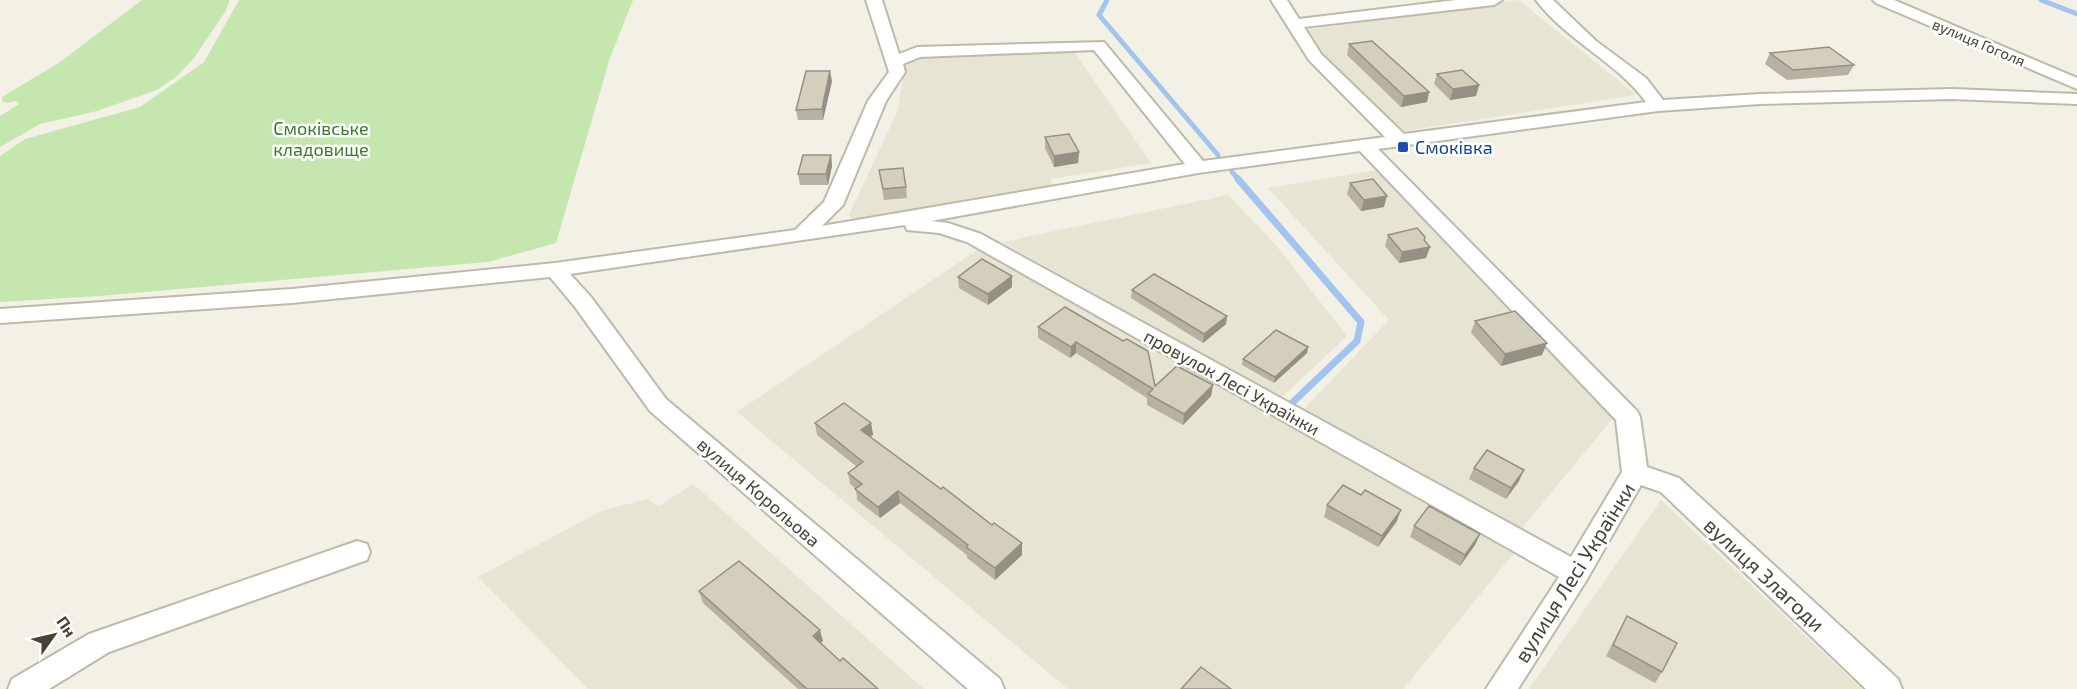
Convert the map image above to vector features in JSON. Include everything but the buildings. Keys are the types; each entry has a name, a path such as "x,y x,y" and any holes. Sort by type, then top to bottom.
{"street":[{"path":"802,234 833,205 877,101 897,72 874,0"},
{"path":"1280,0 1315,57 1399,140"},
{"path":"1294,24 1494,0"},
{"path":"1544,0 1590,44 1640,82 1658,106"},
{"name":"вулиця Гоголя","path":"1881,0 2077,84"},
{"path":"894,62 916,52 1098,45 1198,167"},
{"path":"0,316 292,296 555,270 878,224 1198,167 1658,106 1760,99 1952,94 2077,99"},
{"name":"вулиця Лесі Українки","path":"1364,145 1628,417 1635,472 1576,573 1501,689"},
{"name":"провулок Лесі Українки","path":"878,224 940,227 974,238 1576,573"},
{"name":"вулиця Корольова","path":"555,270 583,302 658,405 989,689"},
{"name":"вулиця Злагоди","path":"1635,472 1670,485 1887,689"},
{"path":"23,689 99,643 357,552"}],"shaded area":[{"path":"1519,0 1636,95 1399,132 1341,75 1305,30"},
{"path":"1073,50 1151,163 1051,179 1052,188 854,221 849,215 898,110 905,66 920,56"},
{"path":"1381,169 1614,417 1522,528 1301,412 1389,320 1268,188"},
{"path":"1228,195 1275,244 1347,336 1280,399 1002,242"},
{"path":"980,248 1514,553 1403,689 1068,689 737,412"},
{"path":"693,484 924,689 588,689 478,577 601,511 647,499 659,506"},
{"path":"1661,500 1862,689 1529,689"}],"green space":[{"path":"142,0 230,0 225,12 194,58 176,77 157,90 97,111 40,124 0,147 0,116 19,104 16,101 7,103 2,101 2,97 60,62"},
{"name":"Смоківське кладовище","path":"239,0 633,0 610,58 556,243 488,262 100,296 0,302 0,156 25,139 140,107 204,62"}],"waterway":[{"path":"1107,0 1099,15 1218,155"},
{"path":"2041,0 2077,14"},
{"path":"1232,172 1240,181"},
{"path":"1238,179 1361,322 1357,341 1293,402"}],"place":[{"name":"Смоківка","path":"1403,147"}]}
